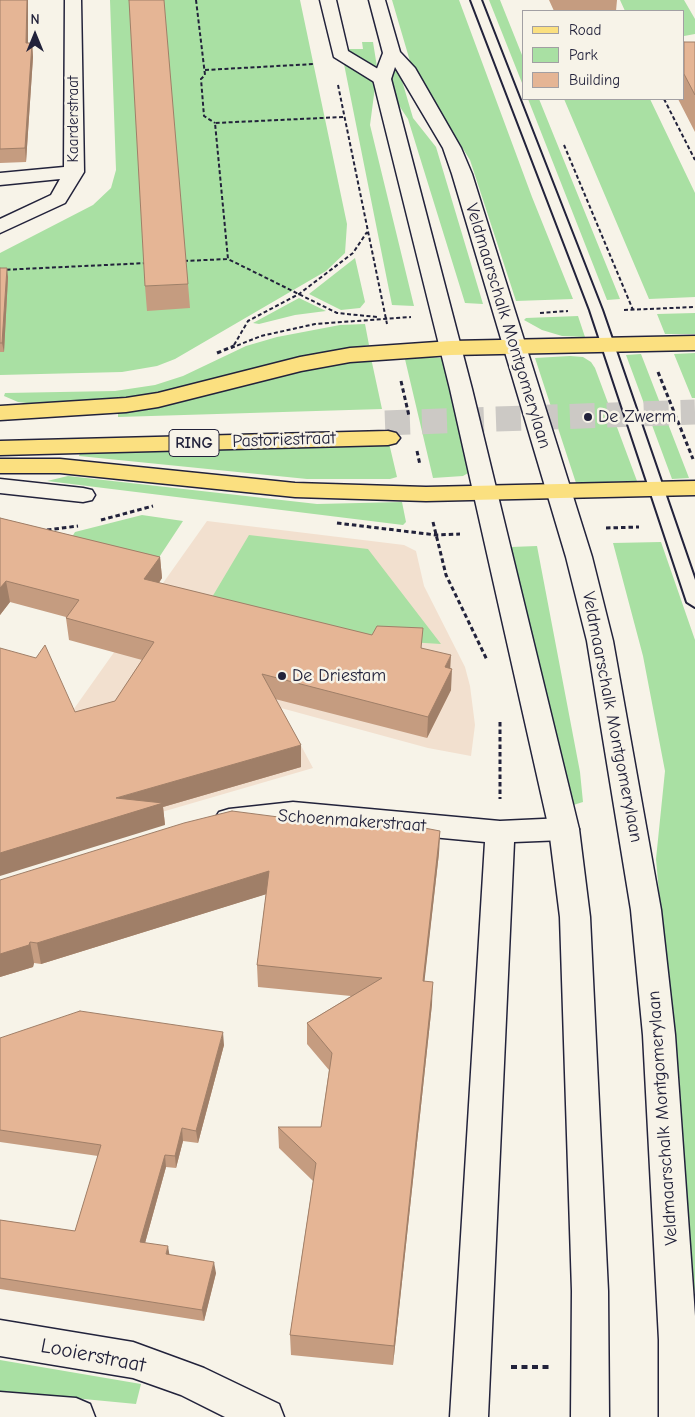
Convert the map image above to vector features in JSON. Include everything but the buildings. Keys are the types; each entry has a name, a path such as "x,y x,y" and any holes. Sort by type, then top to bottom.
{"main road":[{"name":"Kaarderstraat","path":"0,228 58,199 74,172 73,0"},
{"path":"328,0 340,53 382,79"},
{"name":"Veldmaarschalk Montgomerylaan","path":"377,0 392,53 406,68 452,148 462,174 579,557 600,641 646,910 659,1035 686,1353 678,1417"},
{"path":"392,53 382,79 451,348 564,829 576,927 590,1291 590,1417"},
{"path":"0,179 74,172"},
{"path":"2,416 126,405 158,400 300,364 350,355 451,348 695,343"},
{"name":"Pastoriestraat","path":"0,448 387,430 2,416"},
{"path":"3,479 60,466 295,490 426,494 695,488"},
{"path":"3,479 83,495"},
{"name":"Schoenmakerstraat","path":"202,827 240,818 293,813 500,832 564,829"},
{"path":"469,1417 500,832"},
{"name":"Looierstraat","path":"0,1338 133,1360 191,1381 265,1417"},
{"path":"0,1411 76,1417"}],"lane":[{"path":"476,0 596,310 695,602"}],"path":[{"path":"196,0 205,75 201,79 204,116 215,123 344,117"},
{"path":"204,70 316,64"},
{"path":"665,100 695,160"},
{"path":"215,123 228,259"},
{"path":"564,145 695,464"},
{"path":"234,345 248,321 299,294 353,254 367,231"},
{"path":"178,261 228,259 337,313 385,318"},
{"path":"0,270 149,263"},
{"path":"633,310 695,308"}],"shaded area":[{"name":"De Driestam","path":"207,521 404,545 416,551 424,586 465,667 470,686 475,725 471,756 428,748 281,708 313,768 124,823 71,713"}],"green space":[{"path":"110,0 300,0 347,224 345,253 326,271 175,359 157,366 122,372 0,375 0,253 93,205 111,188 116,170"},
{"path":"392,0 459,0 532,197 573,299 516,301 470,160 412,68"},
{"path":"489,0 500,0 522,55 522,83"},
{"path":"620,0 684,0 695,19 695,34 685,36 685,10 625,10"},
{"path":"362,42 373,42 377,67 371,67 353,57 347,49 363,49"},
{"path":"344,64 371,80 375,87 370,125 414,306 392,305"},
{"path":"393,66 398,67 413,118 436,147 483,304 465,303 408,119 392,95"},
{"path":"528,100 539,100 620,299 607,300"},
{"path":"564,100 650,100 695,193 695,297 649,299"},
{"path":"355,258 365,302 360,308 341,310 309,294"},
{"path":"299,298 326,311 295,315 259,324 253,323"},
{"path":"695,313 695,334 665,334 657,314"},
{"path":"578,316 585,337 562,336 542,330 524,320 526,318"},
{"path":"365,324 369,345 281,361 156,394 110,401 43,405 18,402 4,396 5,393 115,391 155,385 183,376 246,346 277,337 340,325"},
{"path":"695,353 695,398 692,398 674,354"},
{"path":"641,354 689,478 672,479 626,355"},
{"path":"404,355 442,358 470,472 463,476 433,478"},
{"path":"583,357 591,362 595,368 637,481 576,483 535,358"},
{"path":"371,358 382,409 118,417 118,413 148,409 200,397 270,376"},
{"path":"389,443 397,477 390,479 307,479 79,456 80,453"},
{"path":"68,476 317,504 402,502 406,522 403,525 47,481"},
{"path":"142,515 183,521 156,562 69,542 75,532"},
{"path":"249,535 368,549 441,644 312,636 205,609"},
{"path":"661,542 695,640 695,1299 656,859 665,771 643,656 613,543"},
{"path":"537,546 580,772 583,802 570,806 527,632 511,547"},
{"path":"0,1360 141,1384 136,1404 0,1391"}],"tunnel":[{"path":"385,423 695,412"}],"place":[{"name":"De Zwerm","path":"588,417"},
{"name":"De Driestam","path":"282,676"}]}
